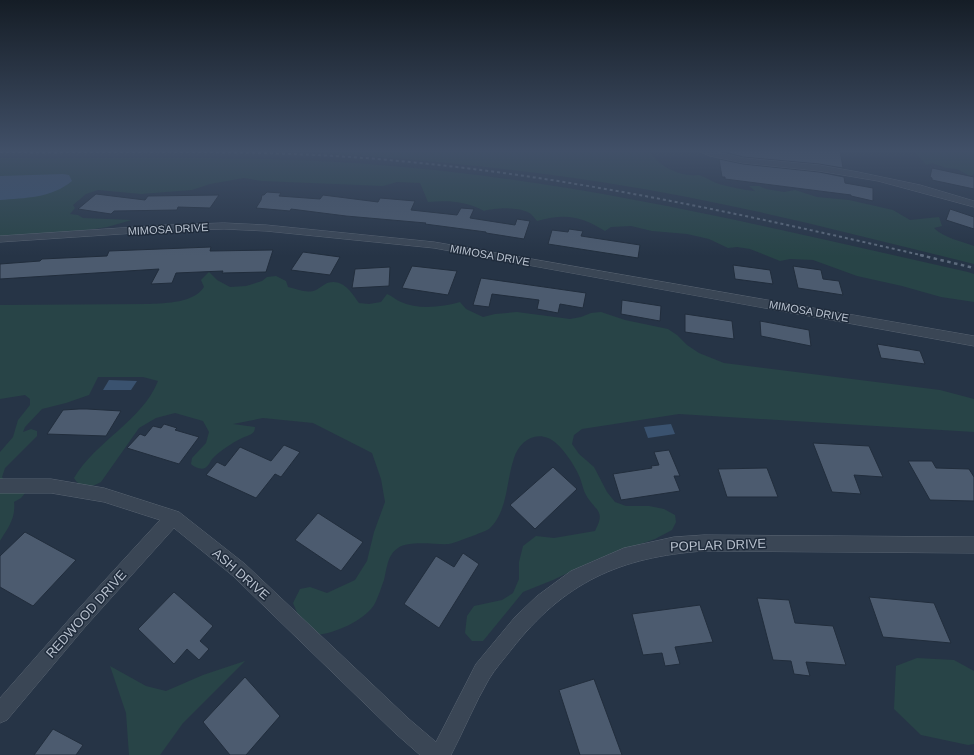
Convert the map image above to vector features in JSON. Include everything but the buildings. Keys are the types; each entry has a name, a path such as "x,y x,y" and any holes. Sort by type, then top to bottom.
{"street":[{"path":"909,185 974,204"},
{"name":"MIMOSA DRIVE","path":"0,239 166,228 224,226 266,228 434,245 974,341"},
{"name":"ASH DRIVE","path":"0,486 51,486 104,495 173,517 239,570 402,726 436,755"},
{"name":"REDWOOD DRIVE","path":"0,713 79,621 173,517"},
{"name":"POPLAR DRIVE","path":"440,755 483,672 521,623 542,602 577,577 624,556 674,545 704,543 974,545"}],"green space":[{"path":"0,185 206,185 192,190 141,194 98,190 86,194 73,205 75,208 70,214 78,215 83,218 132,220 107,227 49,236 0,237"},
{"path":"421,185 547,185 687,210 968,272 974,274 974,302 941,297 902,286 857,276 813,260 790,259 780,261 750,249 737,247 728,248 709,239 687,234 652,231 631,226 611,227 605,231 588,222 572,217 556,217 537,221 527,211 515,209 495,209 484,211 464,203 442,201 428,202"},
{"path":"620,185 725,185 755,191 749,186 759,186 766,189 784,192 795,190 817,197 849,200 893,210 910,220 939,217 942,226 934,228 948,237 974,246 974,264 746,209"},
{"path":"209,272 217,280 230,287 246,286 262,281 267,277 276,276 286,281 288,287 306,291 316,290 327,283 338,282 346,287 359,303 369,304 381,302 387,294 408,305 423,307 460,302 466,309 483,317 495,314 517,312 570,319 591,313 601,312 625,320 668,329 699,353 724,363 940,390 974,399 974,432 679,414 582,429 574,435 572,444 579,454 594,467 607,492 615,502 626,506 649,506 664,509 675,515 676,522 672,530 655,539 595,560 553,580 523,592 483,641 472,641 465,633 467,616 474,606 502,600 513,593 519,579 519,562 523,546 536,536 554,538 595,531 600,519 600,515 586,495 580,478 567,455 558,444 548,438 537,436 527,440 519,448 511,467 506,496 500,514 489,529 449,544 416,543 398,548 394,551 390,558 378,596 374,605 369,611 348,626 323,634 316,635 301,622 293,603 300,589 310,587 327,593 355,580 367,561 374,532 385,502 381,479 372,453 313,423 263,418 233,424 255,427 255,430 251,434 223,449 206,467 202,469 191,464 192,458 206,443 209,432 203,421 175,413 156,418 139,428 101,482 90,486 83,486 76,482 74,478 83,465 141,408 151,395 158,381 143,377 98,377 89,395 42,409 25,427 23,432 31,429 37,431 37,436 5,468 2,477 6,482 26,492 21,498 14,502 13,518 0,541 0,452 13,437 18,420 30,405 30,399 25,395 0,399 0,305 149,304 179,301 194,296 199,292 204,287 201,280"},
{"path":"917,658 954,660 974,671 974,744 968,745 921,735 894,709 896,666"},
{"path":"245,661 183,723 160,755 129,755 126,713 110,666 146,686 166,691 203,675"}],"water":[{"path":"0,185 66,185 47,194 19,199 0,200"},
{"path":"109,380 137,381 131,390 103,390"},
{"path":"671,424 675,434 648,438 644,427"}],"railway":[{"path":"580,185 729,213 925,256"},
{"path":"920,255 974,268"}]}
